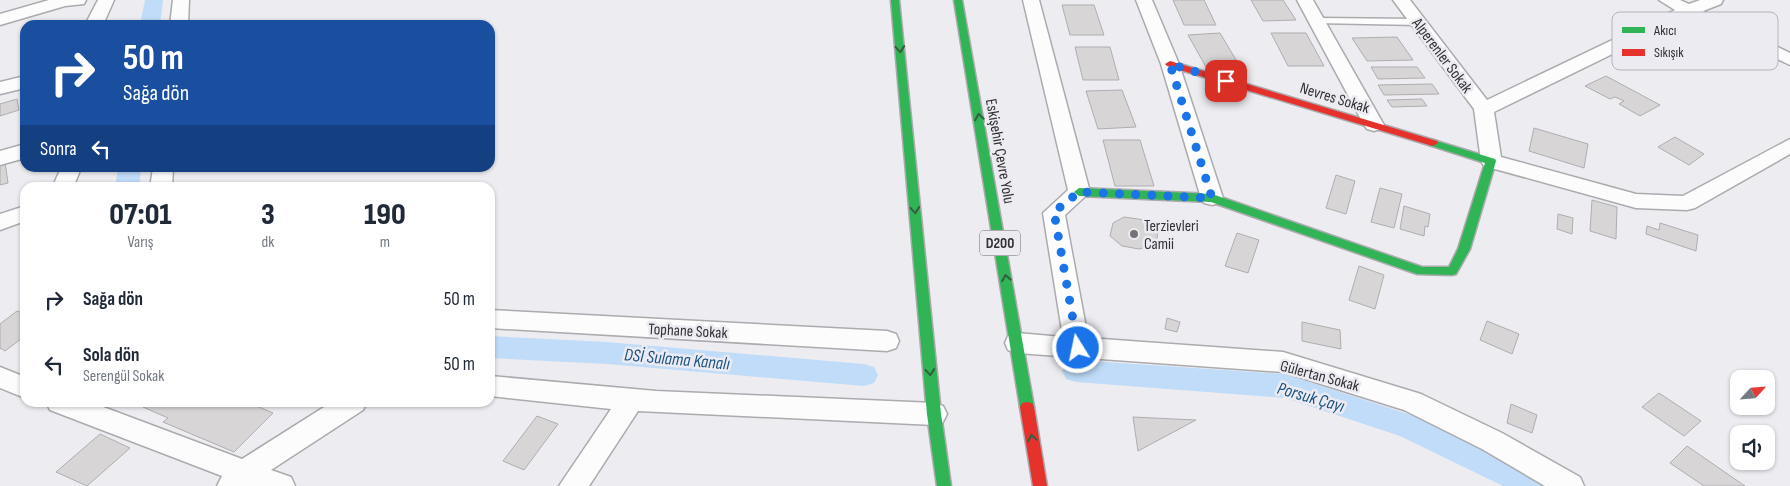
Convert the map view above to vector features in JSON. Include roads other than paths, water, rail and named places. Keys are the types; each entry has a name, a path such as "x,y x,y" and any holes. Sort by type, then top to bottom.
{"main road":[{"path":"895,0 934,414 944,486"},
{"name":"Eskişehir Çevre Yolu","path":"958,0 1040,486"},
{"name":"Nevres Sokak","path":"1170,64 1491,161"},
{"path":"1079,192 1212,198 1421,271 1452,271 1464,248 1491,161"}],"street":[{"path":"0,20 64,1 78,0"},
{"path":"96,20 106,0"},
{"path":"179,20 181,0"},
{"path":"1031,0 1079,192 1054,212 1078,348"},
{"path":"1144,0 1170,64 1212,198"},
{"path":"1305,0 1374,125"},
{"name":"Alperenler Sokak","path":"1401,0 1484,109"},
{"path":"1667,0 1693,12"},
{"path":"1685,12 1716,0"},
{"path":"1612,47 1484,109 1491,161 1636,201 1687,203 1790,145"},
{"path":"1778,54 1790,60"},
{"path":"0,88 20,83"},
{"path":"0,158 20,152"},
{"path":"0,222 20,215"},
{"name":"Tophane Sokak","path":"495,319 887,341"},
{"name":"Gülertan Sokak","path":"1017,343 1283,362 1412,402 1492,441 1570,486"},
{"path":"0,377 20,386"},
{"path":"495,387 556,394 632,399 934,414"},
{"path":"573,486 632,399"},
{"path":"71,407 238,478 281,486"},
{"path":"238,478 346,407"}],"lane":[{"path":"1318,21 1418,22"}],"waterway":[{"name":"DSİ Sulama Kanalı","path":"151,20 154,0"},
{"name":"DSİ Sulama Kanalı","path":"128,182 129,172"},
{"name":"DSİ Sulama Kanalı","path":"495,347 607,353 864,375"},
{"name":"Porsuk Çayı","path":"1076,371 1285,386 1410,427 1530,486"}],"place":[{"name":"Terzievleri Camii","path":"1134,234"}]}
